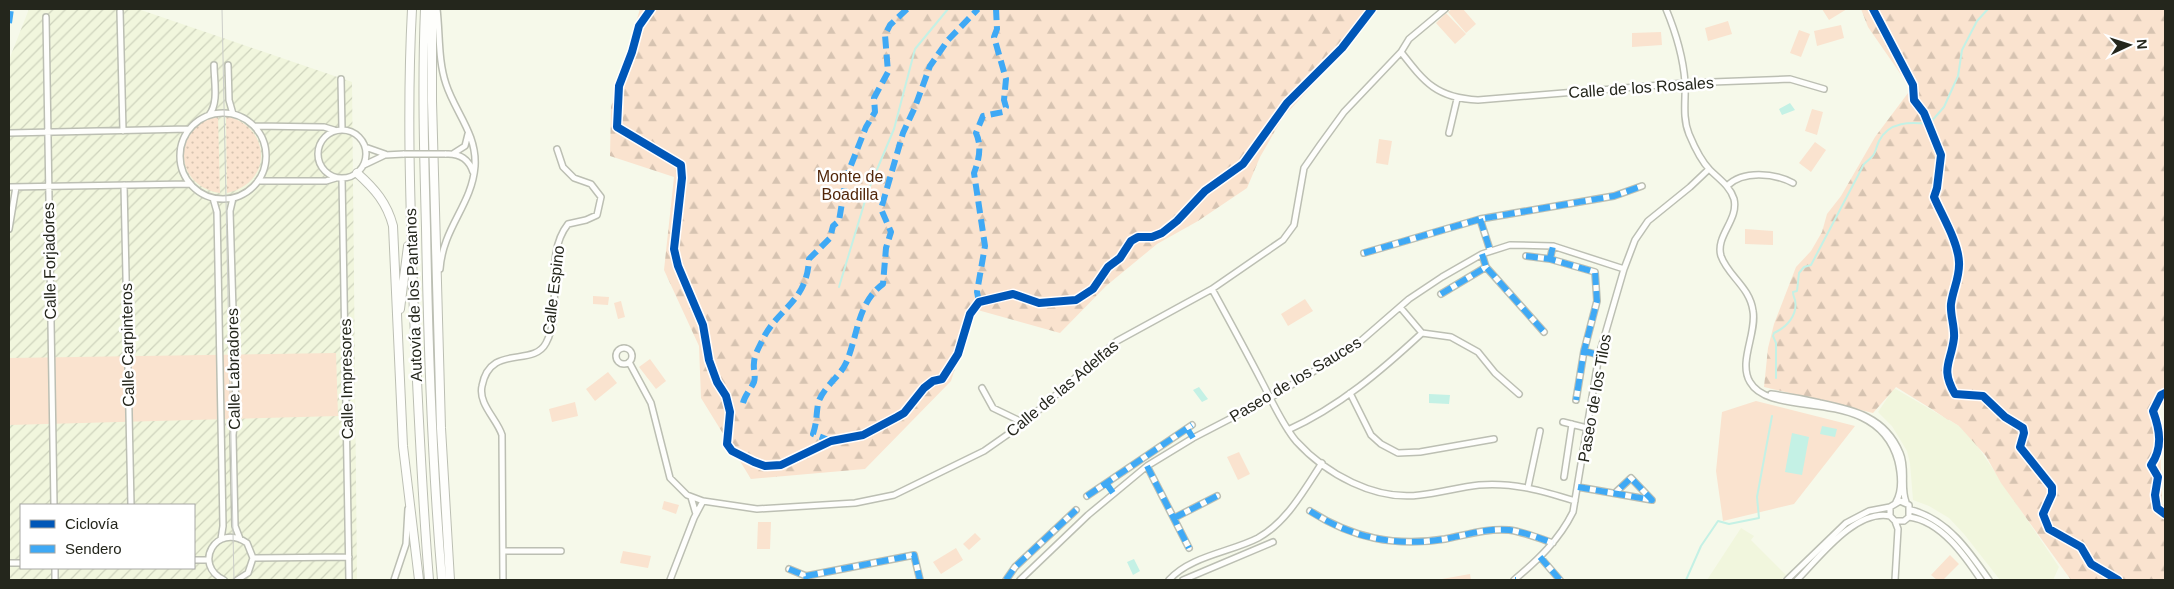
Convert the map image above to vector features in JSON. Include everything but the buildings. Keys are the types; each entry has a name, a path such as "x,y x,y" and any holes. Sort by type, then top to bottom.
{"highway":[{"name":"Autovía de los Pantanos","path":"412,9 410,100 411,220 419,462 429,580"},
{"name":"Autovía de los Pantanos","path":"425,9 423,100 428,362 432,462 442,580"},
{"path":"432,9 432,101 442,438 452,580"},
{"path":"357,173 376,190 382,199 393,226 403,446 419,580"},
{"path":"399,361 400,312 411,220"}],"street":[{"path":"437,9 440,64 444,78 469,131 474,152 473,175 468,195 450,228 444,244 438,289"},
{"name":"Calle de las Adelfas","path":"629,362 651,403 670,478 691,497 704,501 757,509 855,503 894,495 984,451 1024,424 1117,340 1212,289 1283,240 1294,225 1304,168 1344,112 1401,52 1409,39 1445,9"},
{"path":"1666,9 1680,44 1685,83 1685,119 1688,132 1708,169 1727,186 1734,200 1734,209 1720,249 1724,262 1748,294 1754,312 1746,368 1749,381 1755,390 1774,398 1854,414 1866,419 1878,428 1892,446 1899,466 1900,485 1896,502 1890,507 1869,511 1846,523 1787,580"},
{"path":"120,12 123,130"},
{"name":"Calle Forjadores","path":"46,17 46,132 54,504"},
{"name":"Calle de los Rosales","path":"1401,52 1422,78 1443,94 1457,99 1478,100 1685,83 1790,79 1824,89"},
{"path":"208,116 232,114 244,119 254,126 262,139 266,153 264,167 258,181 247,192 233,198 214,198 201,193 190,184 182,171 180,157 182,142 189,129 208,116 213,110 215,101 214,65"},
{"path":"228,65 229,100 232,114"},
{"path":"341,79 342,129"},
{"path":"1449,134 1457,99"},
{"path":"254,126 324,127 335,130"},
{"path":"9,133 189,129"},
{"path":"339,178 325,172 320,164 317,151 320,142 326,134 335,130 348,130 359,137 366,147 386,155"},
{"path":"453,154 465,146 469,131"},
{"path":"364,165 366,147"},
{"name":"Calle Espino","path":"503,580 502,435 498,422 489,413 481,388 488,370 496,363 508,357 535,354 545,345 551,331 557,242 568,224 586,220 597,214 601,197 591,184 574,178 562,167 557,149"},
{"path":"258,181 326,181 357,173 364,165 386,155 404,154 453,154 467,161 473,175"},
{"name":"Paseo de los Tilos","path":"1515,580 1563,532 1573,512 1599,355 1624,269 1635,240 1648,221 1708,169"},
{"path":"1727,186 1736,178 1749,176 1771,176 1793,183"},
{"name":"Calle Impresores","path":"339,178 350,580"},
{"path":"9,187 190,184"},
{"name":"Calle Carpinteros","path":"124,185 130,504"},
{"path":"1364,253 1480,219 1614,196 1642,186"},
{"path":"9,229 16,187"},
{"name":"Calle Labradores","path":"214,198 217,212 218,362 222,437 223,526 221,539"},
{"name":"Calle Labradores","path":"233,198 230,211 236,410 234,435 235,526 240,539"},
{"path":"1480,219 1490,250"},
{"name":"Paseo de los Sauces","path":"1020,580 1113,493 1147,466 1193,438 1270,398 1355,346 1400,307 1442,276 1482,254 1510,245 1552,246 1624,269"},
{"path":"1550,259 1552,246"},
{"path":"1482,254 1486,267 1544,332"},
{"path":"1526,256 1550,259 1595,272 1597,301 1584,351 1576,400"},
{"path":"1441,294 1486,267"},
{"path":"1212,289 1270,398 1296,441 1322,463 1362,489 1397,496 1420,495 1477,485 1510,485 1528,487 1575,501"},
{"path":"1400,307 1422,333 1451,337 1478,352 1495,373 1519,394"},
{"path":"1288,430 1315,418 1350,393 1385,367 1422,333"},
{"path":"1584,351 1599,355"},
{"path":"982,388 993,408 1024,424"},
{"path":"1350,393 1371,435 1381,444 1398,452 1408,454 1494,439"},
{"path":"1762,393 1856,410 1880,424 1891,437 1900,454 1904,471 1906,502 1910,510 1909,516 1898,529"},
{"path":"1563,422 1587,428"},
{"path":"1564,477 1572,424"},
{"path":"1087,496 1190,427 1193,438"},
{"path":"1528,487 1540,431"},
{"path":"1169,580 1187,566 1246,543 1270,530 1290,510 1322,463"},
{"path":"1147,466 1189,548"},
{"path":"1578,487 1652,500 1631,478 1615,493"},
{"path":"1106,483 1113,493"},
{"path":"1174,518 1217,496"},
{"path":"691,497 696,514"},
{"path":"670,580 696,514 704,501"},
{"path":"394,580 406,544 409,502"},
{"path":"1896,502 1906,502"},
{"path":"1890,507 1890,516"},
{"path":"1006,580 1014,567 1076,510"},
{"path":"1910,510 1932,518 1950,532 1970,554 1989,580"},
{"path":"1310,511 1332,525 1352,534 1392,542 1426,542 1490,530 1510,530 1553,543"},
{"path":"1797,580 1849,529 1871,518 1890,516 1896,521 1902,522"},
{"path":"1909,516 1928,523 1950,540 1981,580"},
{"path":"1895,580 1898,529 1896,521"},
{"path":"224,580 217,577 211,569 208,560 214,544 221,539 232,537 240,539 251,550 253,558 248,573 237,580"},
{"path":"1183,580 1273,542"},
{"path":"503,551 561,551"},
{"path":"253,558 349,556"},
{"path":"789,569 806,578 914,556 920,580"},
{"path":"1540,557 1560,580"},
{"path":"195,560 208,560"}],"shaded area":[{"path":"29,9 138,9 352,82 357,580 9,580 9,60"},
{"path":"1894,388 1959,426 1972,438 2059,567 2053,580 2000,580 1949,518 1929,506 1913,500 1910,463 1907,451 1892,426 1878,412"},
{"path":"1741,528 1754,536 1751,540 1786,575 1781,580 1707,580"}],"green space":[{"name":"Monte de Boadilla","path":"640,9 1376,9 1344,52 1283,117 1260,157 1247,188 1198,221 1157,244 1106,286 1060,333 974,309 951,381 865,469 751,479 701,398 699,346 664,270 674,177 610,156 611,107"},
{"path":"1452,9 1463,9 1476,24 1466,33 1448,12"},
{"path":"1822,9 1847,9 1829,20"},
{"path":"1861,9 2165,9 2165,402 2159,408 2162,504 2165,506 2165,580 2071,580 2001,483 1986,456 1959,426 1896,387 1873,413 1764,387 1768,348 1774,324 1796,267 1811,251 1822,232 1827,214 1841,196 1875,137 1911,89 1868,27"},
{"path":"1446,13 1466,34 1455,44 1436,23"},
{"path":"1728,21 1732,34 1708,41 1705,28"},
{"path":"1841,25 1844,38 1817,46 1814,31"},
{"path":"1799,30 1810,34 1801,57 1790,53"},
{"path":"1661,32 1662,45 1632,47 1632,33"},
{"path":"1812,109 1823,112 1817,135 1805,131"},
{"path":"218,116 220,193 204,188 193,179 186,168 184,156 186,143 192,131 203,122"},
{"path":"226,116 241,122 252,131 258,142 261,154 259,167 253,178 242,187 227,193"},
{"path":"1379,139 1392,141 1388,165 1376,163"},
{"path":"1815,142 1826,150 1811,172 1799,163"},
{"path":"1745,229 1773,231 1773,245 1745,244"},
{"path":"593,296 609,297 608,305 593,304"},
{"path":"1305,299 1313,311 1288,326 1281,314"},
{"path":"621,301 625,317 618,319 614,303"},
{"path":"336,353 338,416 9,425 9,358"},
{"path":"650,359 666,381 656,389 639,367"},
{"path":"608,372 617,383 595,401 586,389"},
{"path":"1941,399 1955,407 1948,420 1935,411"},
{"path":"1756,401 1855,426 1794,504 1723,521 1716,471 1722,412"},
{"path":"575,402 578,416 552,422 549,409"},
{"path":"1239,452 1250,474 1238,480 1227,457"},
{"path":"664,501 679,505 676,514 662,509"},
{"path":"758,522 771,522 770,549 757,549"},
{"path":"975,533 981,539 969,550 963,544"},
{"path":"956,548 963,560 941,574 933,562"},
{"path":"623,551 651,556 648,568 620,563"},
{"path":"1950,555 1959,564 1943,580 1937,580 1931,575"},
{"path":"1470,574 1471,580 1442,580 1442,579"}],"water":[{"path":"1790,103 1795,110 1782,115 1779,109"},
{"path":"1199,387 1208,399 1202,402 1193,390"},
{"path":"1429,394 1450,395 1449,404 1429,403"},
{"path":"1822,426 1837,429 1835,437 1820,434"},
{"path":"1792,433 1809,437 1802,475 1785,472"},
{"path":"1134,559 1140,571 1133,575 1127,562"}],"waterway":[{"path":"839,287 868,191 894,129 915,49 948,9"},
{"path":"1776,378 1776,343 1773,336 1774,333 1787,324 1795,311 1793,292 1797,291 1799,273 1804,267 1811,265 1864,164 1873,155 1883,134 1894,126 1901,124 1929,124 1944,107 1958,76 1962,50 1977,21 1988,9"},
{"path":"1686,580 1701,546 1718,521 1729,524 1759,518 1757,497 1772,416"}],"tram line":[{"path":"222,9 234,580"}],"marked path":[{"path":"9,23 11,9"},
{"path":"743,403 754,382 754,360 762,341 775,320 797,296 807,274 809,259 830,238 833,226 839,221 846,178 866,127 875,112 874,98 888,72 885,35 890,25 907,9"},
{"path":"831,441 813,434 818,404 823,393 846,363 863,310 874,292 883,284 886,248 891,232 881,209 903,133 930,66 948,40 978,9"},
{"path":"979,302 977,292 985,246 974,173 979,153 976,133 983,116 1003,112 1006,107 1004,100 1006,79 994,37 997,29 996,9"},
{"path":"1364,253 1480,219 1614,196 1642,186"},
{"path":"1480,219 1490,250"},
{"path":"1550,259 1553,246"},
{"path":"1482,254 1486,267"},
{"path":"1526,256 1550,259 1595,272 1597,301 1584,351 1576,400"},
{"path":"1441,294 1486,267 1544,332"},
{"path":"1584,351 1599,355"},
{"path":"1087,496 1192,425"},
{"path":"1188,430 1193,438"},
{"path":"1147,466 1189,548"},
{"path":"1578,487 1652,500 1631,478 1615,493"},
{"path":"1106,483 1113,493"},
{"path":"1174,518 1217,496"},
{"path":"1006,580 1015,567 1076,510"},
{"path":"1310,511 1342,528 1358,534 1391,541 1427,541 1485,531 1509,530 1553,543"},
{"path":"806,576 914,555 920,580"},
{"path":"1540,557 1560,580"},
{"path":"789,569 806,576 807,580"}],"cycle path":[{"path":"651,9 639,26 632,52 619,86 617,127 681,165 682,178 674,249 678,266 703,325 709,360 717,382 726,396 730,412 727,444 732,451 765,466 781,465 831,441 863,435 904,413 924,388 933,381 942,379 958,354 970,314 979,302 1013,294 1039,303 1076,300 1093,289 1108,267 1120,258 1131,241 1138,237 1152,237 1162,233 1177,221 1205,191 1243,164 1287,103 1342,48 1372,9"},
{"path":"1873,9 1913,85 1914,100 1924,113 1941,155 1934,197 1953,237 1959,262 1951,304 1954,338 1947,371 1951,385 1955,394 1983,396 2005,417 2023,428 2024,433 2020,447 2052,487 2052,494 2043,514 2049,529 2081,547 2091,564 2118,580"},
{"path":"2165,393 2161,395 2153,411 2157,425 2159,445 2151,465 2158,477 2155,495 2157,508 2165,514"}]}
